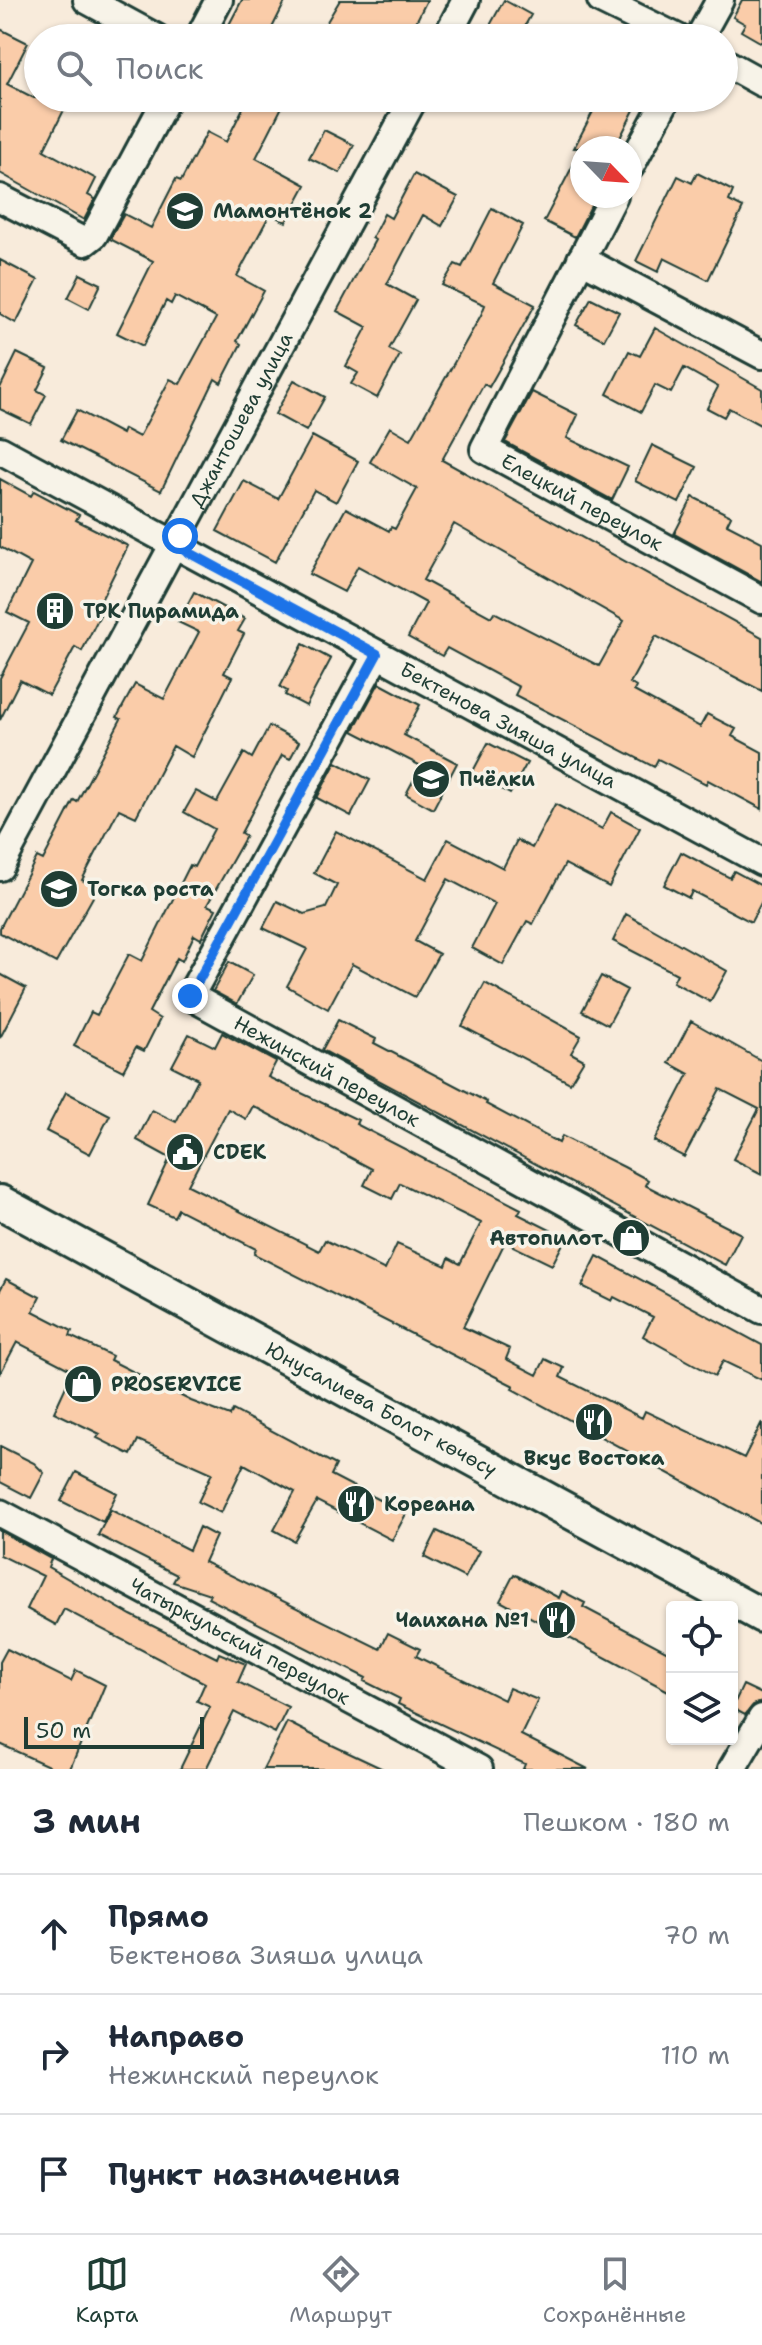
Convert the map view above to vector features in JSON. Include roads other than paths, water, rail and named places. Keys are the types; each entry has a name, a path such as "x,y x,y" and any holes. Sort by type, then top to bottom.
{"main road":[{"name":"Юнусалиева Болот көчөсү","path":"0,1202 762,1616"}],"street":[{"path":"87,0 131,24"},
{"path":"206,24 219,0"},
{"path":"453,24 466,0"},
{"path":"601,0 650,24"},
{"path":"707,24 720,0"},
{"path":"738,70 762,83"},
{"path":"0,198 85,242 94,235 160,112"},
{"name":"Джантошева улица","path":"0,867 407,112"},
{"path":"642,145 659,112"},
{"name":"Елецкий переулок","path":"608,208 484,449 762,600"},
{"path":"581,259 762,355"},
{"name":"Бектенова Зияша улица","path":"0,450 762,862"},
{"name":"Нежинский переулок","path":"377,654 190,996 762,1310"},
{"name":"Чатыркульский переулок","path":"0,1513 479,1769"},
{"path":"732,1769 762,1718"}],"place":[{"name":"Мамонтёнок 2","path":"185,211"},
{"name":"ТРК Пирамида","path":"55,611"},
{"name":"Пчёлки","path":"431,779"},
{"name":"Тогка роста","path":"59,889"},
{"name":"CDEK","path":"185,1152"},
{"name":"Автопилот","path":"631,1238"},
{"name":"PROSERVICE","path":"83,1384"},
{"name":"Вкус Востока","path":"594,1422"},
{"name":"Кореана","path":"356,1504"},
{"name":"Чаихана №1","path":"557,1620"}]}
